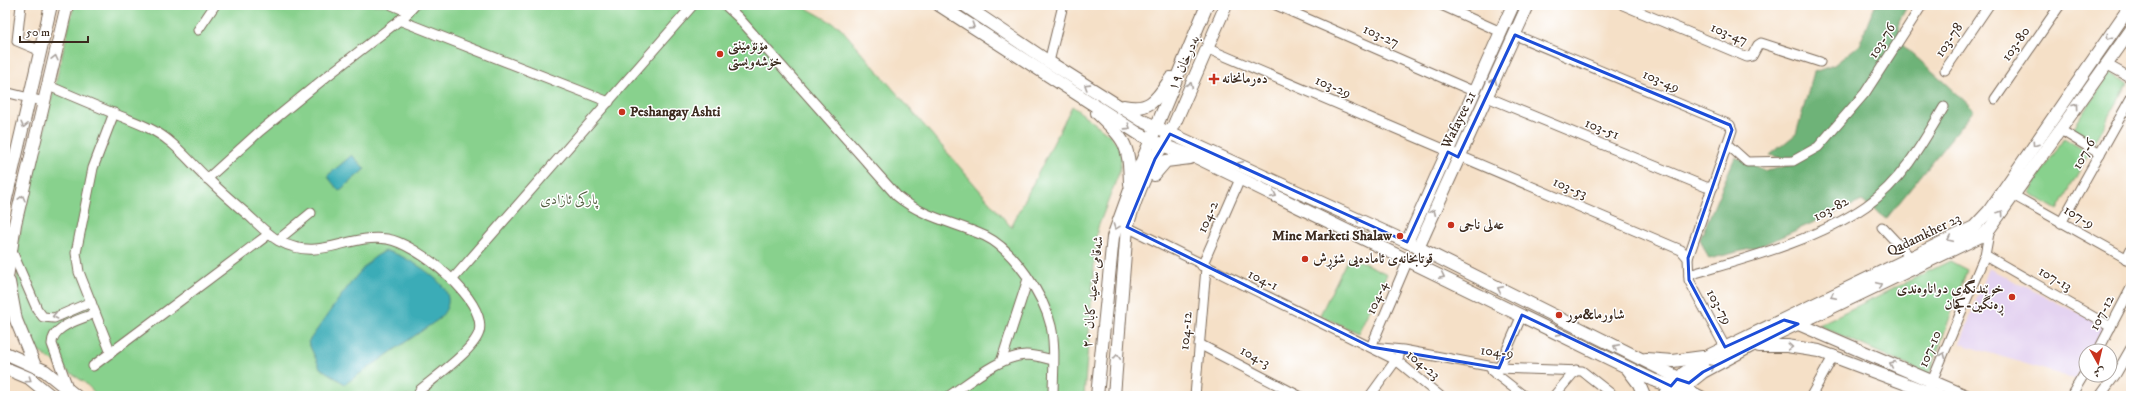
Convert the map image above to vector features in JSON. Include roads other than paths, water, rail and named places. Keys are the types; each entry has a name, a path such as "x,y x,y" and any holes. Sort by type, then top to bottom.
{"main road":[{"path":"5,203 51,5"},
{"path":"5,291 15,224 67,5"},
{"path":"939,5 1151,140 1198,158 1625,365 1676,388"},
{"path":"964,5 976,9 1049,62 1156,127 1213,151 1412,245 1637,358 1676,388"},
{"name":"بەدرخان ١٩","path":"1156,127 1207,5"},
{"name":"بەدرخان ١٩","path":"1170,134 1206,48 1226,5"},
{"name":"Wafayee 21","path":"1412,245 1453,154 1475,92 1513,5"},
{"name":"Wafayee 21","path":"1453,154 1487,97 1528,5"},
{"name":"Qadamkher 23","path":"1676,388 1710,355 1974,227 1989,211 2131,5"},
{"name":"Qadamkher 23","path":"1676,388 1751,346 1970,243 1990,228 2059,129 2131,30"},
{"path":"1113,102 1135,108 1153,102 1184,60"},
{"path":"1077,94 1117,133 1125,144 1129,157 1130,190"},
{"path":"1180,108 1180,128 1187,136 1213,151"},
{"name":"شەقامی سەعید کابان ٢٠","path":"1098,396 1113,237 1130,190 1156,127"},
{"name":"شەقامی سەعید کابان ٢٠","path":"1114,396 1127,227 1134,204 1162,145 1170,134"},
{"path":"1134,204 1158,168 1166,161 1170,159 1198,158"},
{"path":"9,271 16,320 35,366"},
{"path":"1784,320 1798,324 1931,391"},
{"path":"1751,346 1803,348 1834,355 1931,391 1966,396"},
{"path":"5,353 35,366 52,376 72,393"},
{"path":"1637,358 1673,361 1710,355"},
{"path":"1625,365 1639,384 1644,396"},
{"path":"5,368 29,378 52,396"}],"street":[{"path":"21,5 17,40 41,51"},
{"path":"198,30 215,5"},
{"path":"392,5 409,12"},
{"path":"207,179 283,112 409,12 415,5"},
{"path":"452,280 693,5"},
{"path":"725,5 738,17 896,196 910,207 927,216 986,237 1015,261 1028,279 1048,314 1052,335 1054,360 1053,396"},
{"path":"1049,62 1063,5"},
{"name":"103-27","path":"1276,5 1475,92"},
{"path":"1441,5 1501,32"},
{"name":"103-47","path":"1623,5 1748,57 1752,56 1759,43 1763,43 1820,62"},
{"name":"103-76","path":"1727,144 1746,162 1771,163 1792,161 1818,147 1865,93 1922,5"},
{"name":"103-78","path":"1945,70 1989,5"},
{"name":"103-80","path":"1995,99 2060,5"},
{"path":"399,20 608,102"},
{"name":"103-49","path":"1515,35 1730,125 1732,130 1710,187 1688,258"},
{"name":"103-29","path":"1206,48 1453,154"},
{"path":"2106,64 2131,78"},
{"path":"49,86 139,124 168,140 207,179 269,234 278,240 305,249 319,250 366,238 389,239 418,252 452,280 472,302 478,315 478,333 464,352 420,390 418,396"},
{"path":"5,92 45,102"},
{"name":"103-51","path":"1487,97 1710,187"},
{"name":"107-6","path":"2061,223 2131,98"},
{"name":"103-82","path":"1689,277 1805,238 1866,206 1890,184 1920,149 1944,107"},
{"path":"111,353 79,272 76,246 92,168 114,113"},
{"path":"2059,129 2100,154"},
{"name":"103-53","path":"1453,154 1681,250 1688,258"},
{"name":"104-2","path":"1204,267 1240,179"},
{"name":"107-9","path":"2013,195 2128,260"},
{"path":"278,240 311,213"},
{"name":"104-1","path":"1127,227 1204,267 1392,358"},
{"path":"1882,228 1911,258"},
{"name":"107-10","path":"1931,391 1985,255 1990,228"},
{"path":"93,366 269,234"},
{"path":"11,249 36,309 43,318 54,318 91,302"},
{"path":"2128,260 2131,249"},
{"name":"107-13","path":"1985,255 2111,327"},
{"path":"1688,258 1689,277"},
{"name":"104-4","path":"1371,347 1408,260"},
{"name":"104-12","path":"1195,396 1204,267"},
{"name":"103-79","path":"1689,277 1725,347"},
{"path":"1001,362 1028,279"},
{"name":"107-12","path":"2102,343 2131,288"},
{"path":"72,393 52,344 52,337 57,330 95,313"},
{"path":"1522,315 1498,371 1524,396"},
{"name":"104-3","path":"1199,344 1299,396"},
{"name":"104-9","path":"1371,347 1403,350 1484,365 1498,371 1582,371 1614,396"},
{"path":"2100,396 2116,374 2131,348"},
{"path":"1370,396 1392,358 1403,350"},
{"path":"949,396 1001,362 1015,357 1026,355 1054,360"},
{"path":"1810,396 1834,355"},
{"name":"104-23","path":"1392,358 1440,396"},
{"path":"1554,396 1576,370"},
{"path":"2071,396 2079,383"},
{"path":"1676,388 1701,396"}],"water":[{"path":"352,155 365,169 339,191 327,176"},
{"path":"386,251 411,261 430,274 443,287 447,294 448,304 439,319 345,384 320,368 308,342 345,291 367,264 377,255"}],"place":[{"name":"مۆنۆمێنتی خۆشەویستی","path":"720,54"},
{"name":"دەرمانخانە","path":"1214,79"},
{"name":"Peshangay Ashti","path":"622,112"},
{"name":"عەلی ناجی","path":"1451,225"},
{"name":"Mine Marketi Shalaw","path":"1400,236"},
{"name":"قوتابخانەی ئامادەیی شۆڕش","path":"1305,259"},
{"name":"خوێندنگەی دواناوەندی ڕەنگین-کچان","path":"2012,297"},
{"name":"شاورما&مور","path":"1559,315"}],"park label":[{"name":"پارکی ئازادی","path":"569,200"}]}
